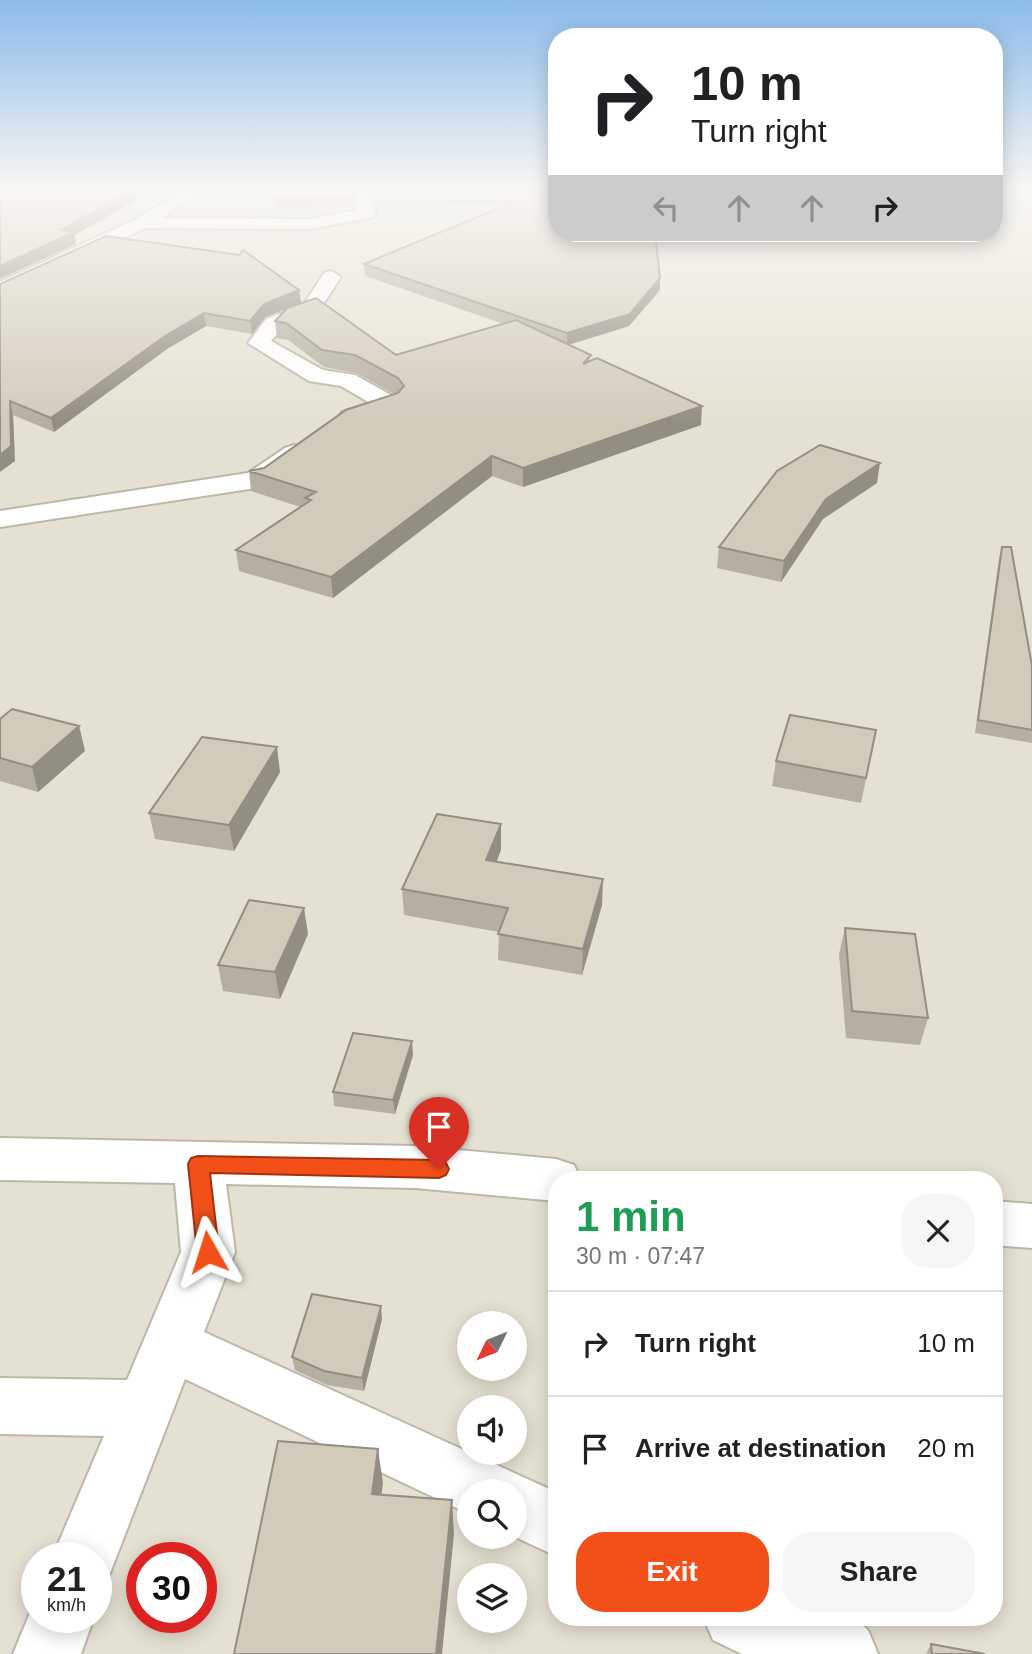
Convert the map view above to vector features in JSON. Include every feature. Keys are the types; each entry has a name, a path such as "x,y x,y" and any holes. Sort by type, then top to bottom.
{"street":[{"path":"0,289 43,269"},
{"path":"0,519 256,480 337,422 390,404 347,380 317,376 259,343 263,330 283,315 310,308 331,277"},
{"path":"0,1159 415,1167 548,1179"},
{"path":"91,1542 208,1252 198,1164"},
{"path":"1003,1224 1032,1226"},
{"path":"170,1344 462,1479"},
{"path":"0,1406 145,1408"},
{"path":"527,1510 548,1521"},
{"path":"757,1626 826,1639 844,1654"},
{"path":"47,1654 55,1633"}],"shaded area":[{"path":"0,269 1032,269 1032,1654 0,1654"}],"building":[{"path":"33,269 270,269 299,290 264,304 250,321 204,313 165,336 51,418 10,401 11,446 0,455 0,284"},
{"path":"379,269 659,269 660,278 630,314 567,333"},
{"path":"316,298 396,355 516,320 591,355 583,364 597,358 702,406 523,468 492,456 331,577 236,550 311,500 305,498 316,492 249,471 264,468 346,410 398,393 404,386 398,378 355,355 322,350 286,323 275,321 287,308"},
{"path":"820,445 880,463 826,499 784,561 719,547 777,471"},
{"path":"1002,547 1011,547 1032,666 1032,730 978,720"},
{"path":"12,709 79,726 32,767 0,758 0,719"},
{"path":"790,715 876,730 866,778 776,761"},
{"path":"202,737 277,747 229,825 149,813"},
{"path":"437,814 501,824 486,860 603,879 583,949 498,934 508,908 402,889"},
{"path":"249,900 304,908 275,972 218,965"},
{"path":"845,928 915,934 928,1018 852,1011"},
{"path":"353,1033 412,1041 393,1100 333,1092"},
{"path":"312,1294 381,1306 362,1378 324,1371 292,1357"},
{"path":"278,1441 378,1449 372,1494 452,1500 436,1654 234,1654"},
{"path":"931,1644 985,1654 932,1654"}],"route":[{"path":"208,1252 198,1164 439,1169"}]}
